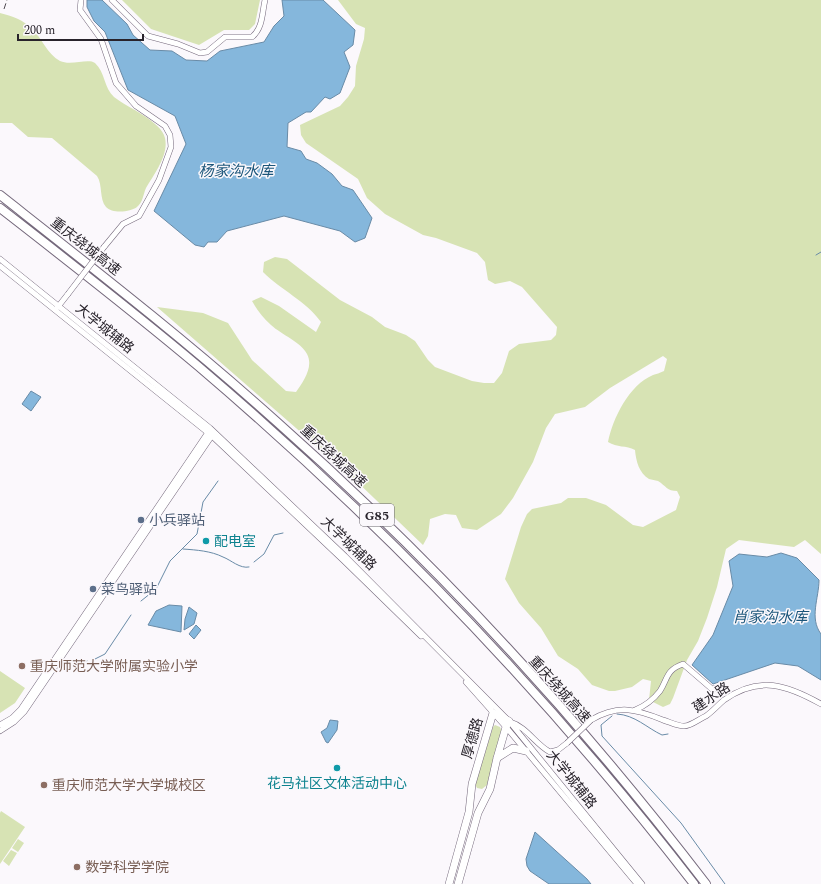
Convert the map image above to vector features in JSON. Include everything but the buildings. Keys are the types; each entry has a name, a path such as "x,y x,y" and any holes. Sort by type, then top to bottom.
{"highway":[{"name":"重庆绕城高速","path":"0,195 130,298 205,360 277,422 359,498 418,556 501,642 601,753 706,884"},
{"name":"重庆绕城高速","path":"0,208 200,368 342,496 411,563 494,649 593,760 694,884"}],"main road":[{"name":"厚德路","path":"449,884 469,812 472,784 493,713 508,724 497,758 490,789 478,813 458,884"},
{"path":"497,758 513,748 526,751"}],"street":[{"path":"57,308 123,224 139,216 159,180 171,147 170,135 165,126 136,106 116,83 102,39 80,10 80,0"},
{"path":"112,0 148,36 178,44 200,53 207,52 225,37 252,37 257,33 265,0"},
{"name":"大学城辅路","path":"0,259 57,308 211,432 346,556 508,724 642,884"},
{"name":"大学城辅路","path":"0,266 57,308"},
{"path":"0,725 12,718 21,709 211,432"},
{"path":"0,731 14,722 24,712 211,432"},
{"name":"大学城辅路","path":"211,432 458,673 493,713"},
{"path":"634,710 644,706 653,699 660,690 669,671 683,664 712,689 722,688"},
{"name":"建水路","path":"508,724 518,724 544,749 550,752 558,750 591,720 602,713 623,709 634,710 684,726 690,725 710,713 725,700 736,694 754,686 768,684 784,686 821,704"},
{"name":"大学城辅路","path":"508,724 526,751 637,884"}],"green space":[{"path":"122,0 260,0 255,24 249,30 224,30 199,45 151,29"},
{"path":"338,0 821,0 821,554 805,540 794,547 739,540 726,549 717,587 707,618 698,641 687,660 670,704 663,707 649,700 651,681 643,679 632,687 615,691 609,691 592,685 578,669 558,656 541,628 519,603 505,579 521,527 527,514 532,509 561,503 568,498 586,498 606,505 633,525 643,527 676,510 680,497 677,491 669,489 658,481 649,479 639,466 635,450 608,442 610,433 623,403 644,380 664,371 667,359 663,356 610,388 585,407 555,414 546,428 533,462 513,498 501,514 477,530 462,528 456,515 445,514 430,519 428,536 423,545 350,475 157,307 203,313 228,323 252,360 286,391 296,392 307,374 309,359 307,354 296,342 275,329 260,314 252,301 261,297 279,306 316,332 321,322 315,314 263,272 264,262 275,257 287,259 340,300 372,317 385,327 406,335 415,341 428,360 435,367 472,381 494,383 502,373 509,351 519,344 551,340 556,335 557,327 522,287 510,281 495,284 488,280 485,262 477,253 436,238 423,235 385,214 367,198 358,179 306,143 301,135 300,125 340,106 355,86 356,66 364,39 365,28 356,24"},
{"path":"0,13 18,19 29,26 55,58 60,61 69,63 88,61 95,63 101,71 108,89 114,97 151,120 162,132 166,144 163,158 146,188 141,203 137,207 122,212 109,209 102,200 100,184 97,176 52,138 28,137 12,123 0,123"},
{"path":"0,671 25,688 15,703 0,713"},
{"path":"495,725 500,727 502,732 487,785 482,789 477,788 475,784 493,727"},
{"path":"1,811 25,827 0,864 0,813"},
{"path":"18,839 24,843 18,852 12,848"},
{"path":"11,850 17,853 9,866 3,861"}],"water":[{"name":"杨家沟水库","path":"87,0 102,0 127,24 133,35 150,50 172,51 186,60 207,61 220,51 264,42 274,26 284,16 282,0 323,0 355,30 353,45 344,52 350,67 340,93 330,99 325,97 311,112 306,112 288,123 287,147 301,151 306,159 317,163 332,174 342,186 353,190 372,218 365,238 355,242 340,231 284,216 227,231 217,242 208,242 204,247 195,245 154,211 186,144 175,116 128,90 105,32 94,21 87,7"},
{"path":"31,391 41,397 31,411 22,404"},
{"name":"肖家沟水库","path":"781,553 797,558 819,580 815,615 817,628 821,634 821,680 798,666 775,663 713,684 692,665 713,635 733,586 729,561 739,554 767,557"},
{"path":"169,605 182,606 181,632 148,625 156,611"},
{"path":"189,607 197,613 194,624 184,630 185,619"},
{"path":"196,625 201,630 194,639 189,634"},
{"path":"330,720 338,721 337,730 328,743 321,732 327,728"},
{"path":"535,832 591,884 549,884 530,871 527,866 526,859"}],"waterway":[{"path":"816,255 821,252"},
{"path":"141,601 156,589 170,561 197,534 203,502 218,481"},
{"path":"254,562 264,554 274,535 283,533"},
{"path":"183,549 214,553 239,566 249,567"},
{"path":"93,660 105,654 131,615"},
{"path":"74,666 87,661"},
{"path":"617,714 635,719 662,735 668,734"},
{"path":"612,716 601,725 602,736 681,823 725,884"}],"railway":[{"path":"4,9 7,0"}],"place":[{"name":"小兵驿站","path":"141,520"},
{"name":"配电室","path":"206,541"},
{"name":"菜鸟驿站","path":"93,589"},
{"name":"重庆师范大学附属实验小学","path":"22,666"},
{"name":"花马社区文体活动中心","path":"337,768"},
{"name":"重庆师范大学大学城校区","path":"44,785"},
{"name":"数学科学学院","path":"77,867"}]}
